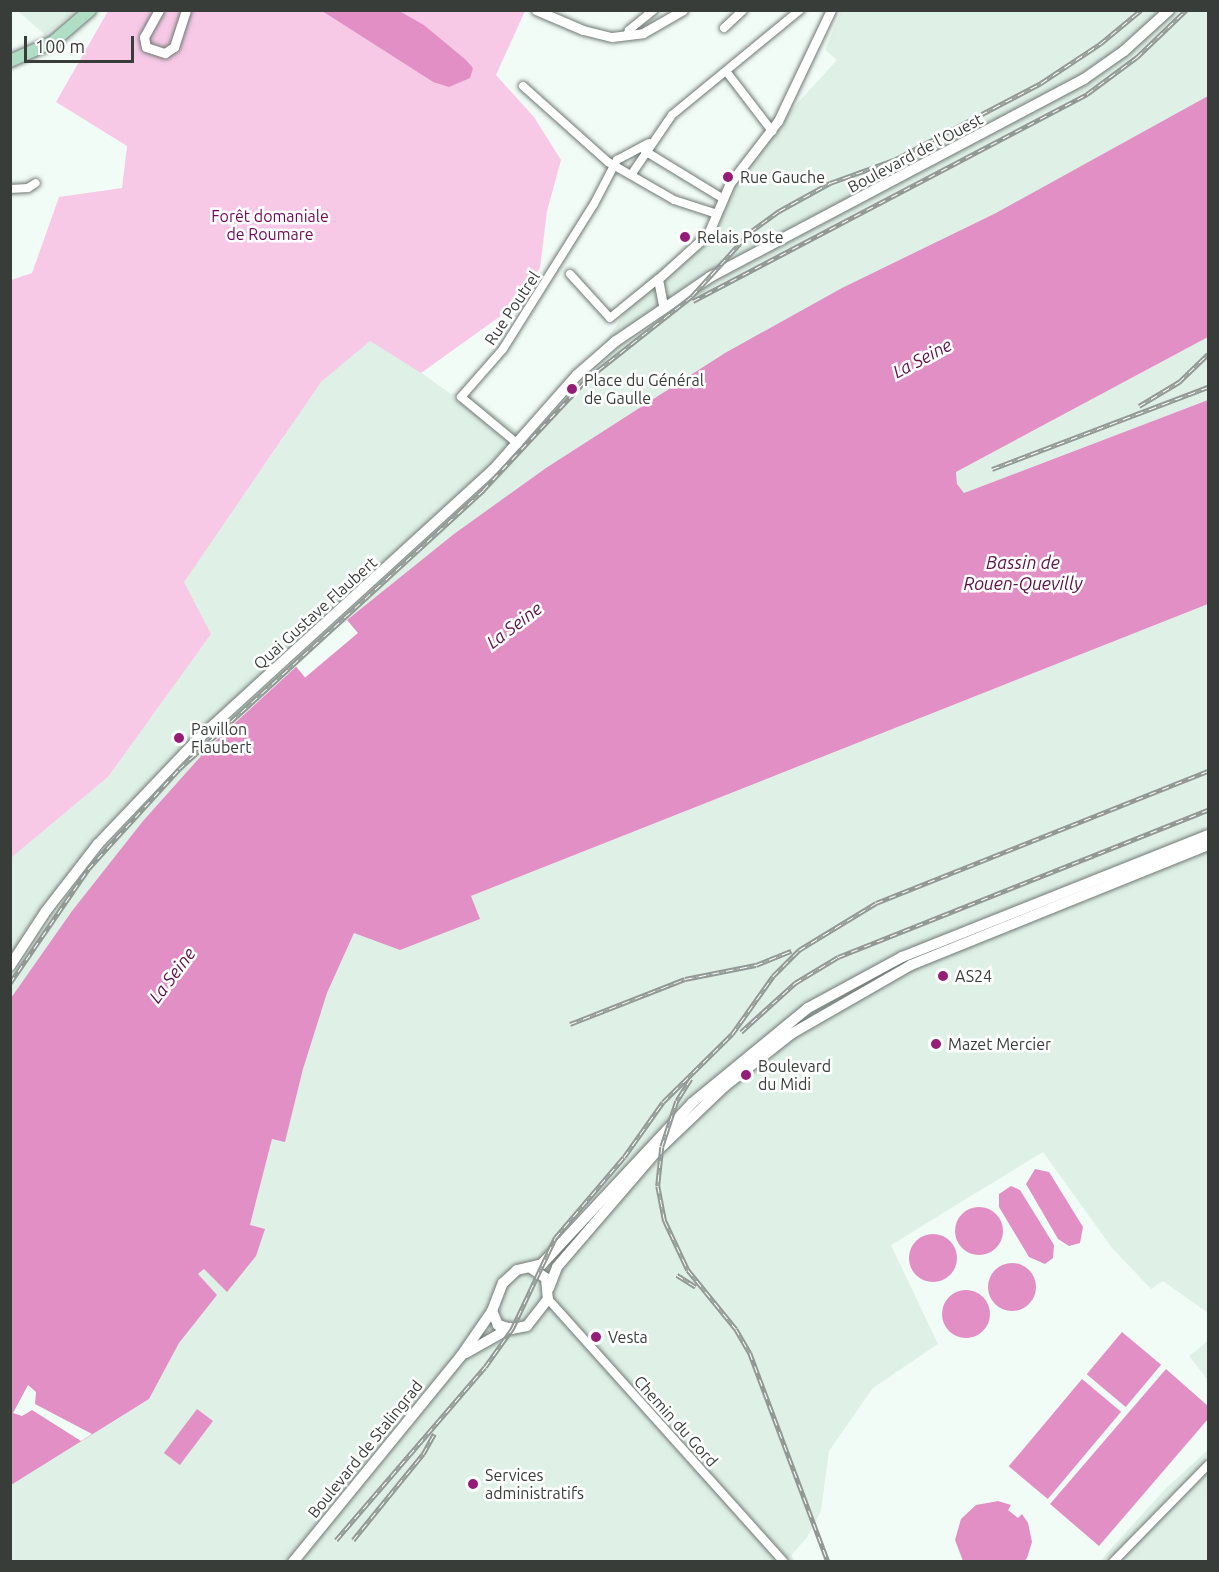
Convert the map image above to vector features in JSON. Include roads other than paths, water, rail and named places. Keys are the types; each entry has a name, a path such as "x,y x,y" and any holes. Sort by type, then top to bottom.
{"main road":[{"path":"10,61 53,42 90,10"},
{"name":"Boulevard de l'Ouest","path":"663,305 1084,79 1124,51 1169,10"},
{"name":"Quai Gustave Flaubert","path":"10,966 87,858 198,739 413,545 518,444 577,375 663,305"},
{"path":"894,960 753,1062 675,1133 562,1261 549,1294 527,1326 510,1328 498,1325 492,1311 503,1283 517,1270 542,1264 692,1103 808,1008 894,960 1209,835"},
{"path":"808,1008 828,1007 930,956 1209,845"},
{"path":"531,1268 539,1271 549,1294"},
{"name":"Boulevard de Stalingrad","path":"293,1562 461,1356 492,1311"},
{"name":"Boulevard de Stalingrad","path":"461,1356 483,1340 510,1328"}],"street":[{"path":"159,10 144,36 146,47 165,53 174,47 186,10"},
{"path":"536,10 596,34 627,36 643,33 683,10"},
{"path":"627,36 628,30 654,10"},
{"path":"724,28 743,10"},
{"path":"630,175 649,143 672,115 800,10"},
{"path":"570,274 610,318 658,279 669,265 702,241 717,214 722,198 772,131 831,10"},
{"path":"726,71 772,131"},
{"path":"523,86 614,165 674,200 717,214"},
{"path":"614,165 649,143"},
{"path":"645,151 722,198"},
{"name":"Rue Poutrel","path":"518,444 461,397 503,349 594,204 614,165"},
{"path":"10,189 28,188 36,183"},
{"path":"658,279 663,305"},
{"name":"Chemin du Gord","path":"549,1294 784,1562"},
{"path":"1113,1562 1209,1465"}],"water":[{"path":"322,11 401,12 424,25 466,60 473,68 470,78 449,87 433,82"},
{"path":"1208,96 1208,337 956,472 957,484 964,493 1208,400 1208,604 471,896 480,919 400,950 354,933 327,993 303,1069 285,1142 272,1139 250,1225 265,1229 256,1256 227,1292 204,1269 198,1274 217,1295 179,1343 149,1399 11,1485 11,998 72,911 143,821 210,746 347,620 454,534 546,468 725,353 842,288 996,213"},
{"path":"1035,1169 1049,1172 1083,1227 1080,1243 1069,1246 1058,1239 1026,1184"},
{"path":"1011,1186 1020,1190 1054,1245 1053,1258 1045,1264 1029,1257 999,1207 999,1194"},
{"path":"979,1207 996,1214 1003,1231 996,1248 979,1255 962,1248 955,1231 962,1214"},
{"path":"933,1234 950,1241 957,1258 950,1275 933,1282 916,1275 909,1258 916,1241"},
{"path":"1012,1263 1029,1270 1036,1287 1029,1304 1012,1311 995,1304 988,1287 995,1270"},
{"path":"966,1290 983,1297 990,1314 983,1331 966,1338 949,1331 942,1314 949,1297"},
{"path":"1122,1332 1161,1365 1126,1407 1087,1374"},
{"path":"1166,1369 1208,1406 1208,1419 1099,1546 1050,1504"},
{"path":"1082,1379 1121,1412 1048,1499 1009,1466"},
{"path":"197,1409 213,1421 180,1465 164,1453"},
{"path":"998,1501 1011,1505 1008,1510 1018,1518 1022,1514 1028,1523 1032,1542 1027,1558 1024,1561 963,1561 955,1540 961,1519 976,1505"}],"railway":[{"path":"10,983 88,869 179,769 483,490 587,379 692,296 750,232 779,211 830,183 894,160 1041,83 1100,44 1141,10"},
{"path":"693,301 1087,94 1137,57 1186,10"},
{"path":"1139,406 1179,382 1208,354"},
{"path":"992,469 1208,387"},
{"path":"336,1540 485,1367 512,1329 555,1238 624,1157 663,1102 732,1034 773,976 799,950 876,903 1208,771"},
{"path":"741,1032 795,983 838,957 1208,810"},
{"path":"570,1024 685,979 756,965 791,951"},
{"path":"691,1079 677,1101 662,1147 658,1186 665,1221 688,1270 736,1329 750,1353 828,1562"},
{"path":"677,1275 696,1287"},
{"path":"353,1540 423,1454 434,1434"}],"place":[{"name":"Rue Gauche","path":"728,177"},
{"name":"Relais Poste","path":"685,237"},
{"name":"Place du Général de Gaulle","path":"572,389"},
{"name":"Pavillon Flaubert","path":"179,738"},
{"name":"AS24","path":"943,976"},
{"name":"Mazet Mercier","path":"936,1044"},
{"name":"Boulevard du Midi","path":"746,1075"},
{"name":"Vesta","path":"596,1337"},
{"name":"Services administratifs","path":"473,1484"}],"park label":[{"name":"Forêt domaniale de Roumare","path":"270,225"}],"water label":[{"name":"La Seine","path":"922,358"},
{"name":"Bassin de Rouen-Quevilly","path":"1023,573"},
{"name":"La Seine","path":"514,625"},
{"name":"La Seine","path":"172,975"}]}
